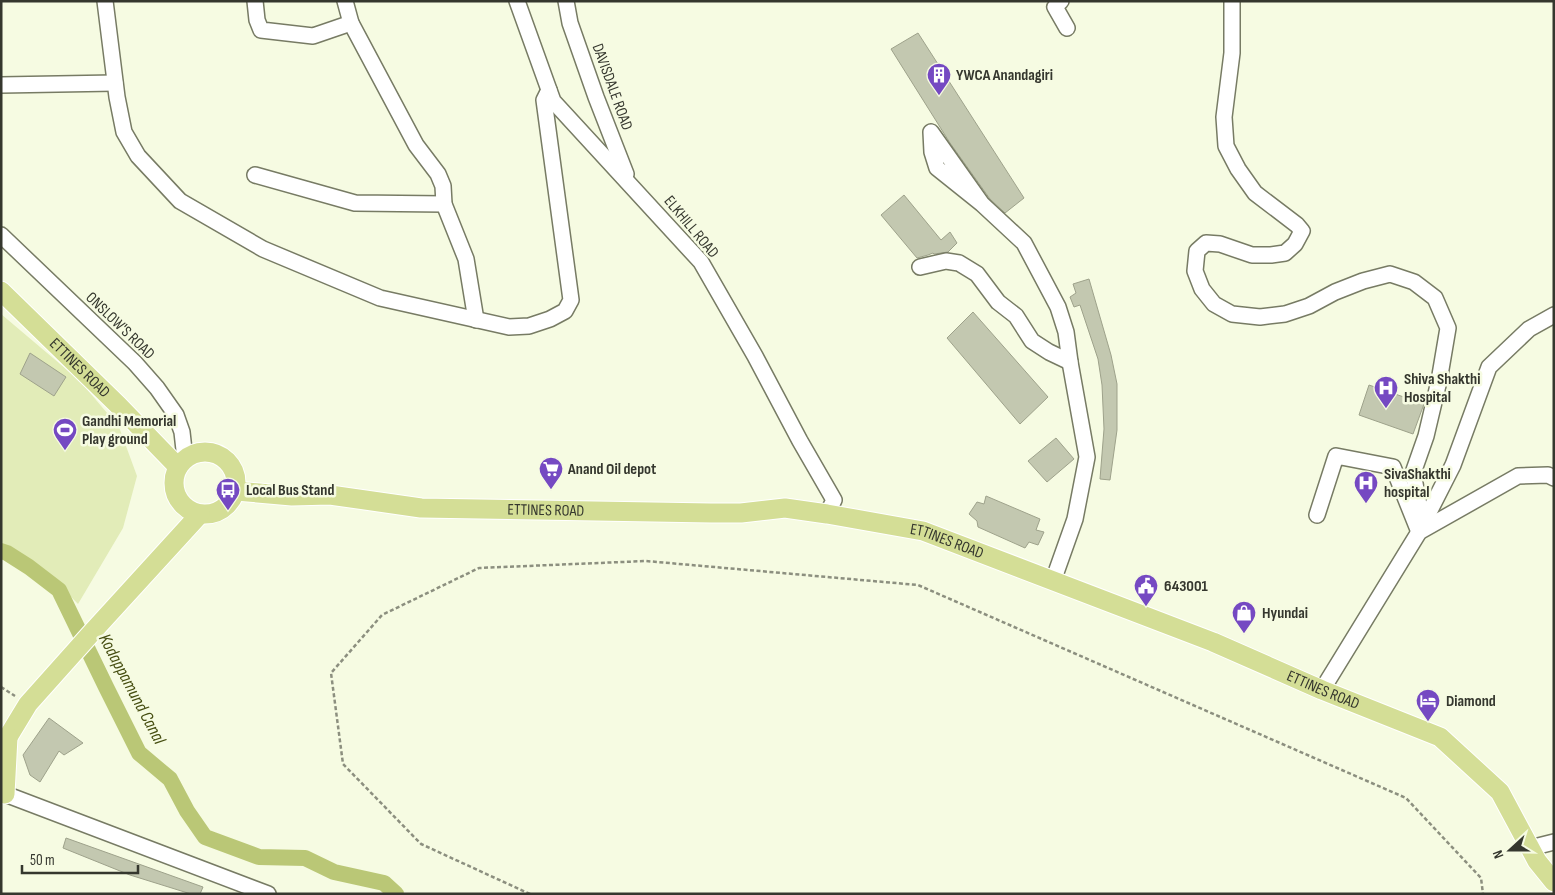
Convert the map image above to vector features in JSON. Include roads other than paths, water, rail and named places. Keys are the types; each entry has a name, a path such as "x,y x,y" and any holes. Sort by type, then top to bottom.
{"main road":[{"name":"ETTINES ROAD","path":"1,291 118,406 182,463"},
{"path":"202,452 221,456 229,463 234,471 236,491 226,507 219,512 200,514 182,505 174,487 174,477 182,463 193,454 202,452"},
{"name":"ETTINES ROAD","path":"236,491 292,496 330,495 421,508 711,513 785,508 923,531 1213,642 1322,690 1440,737 1500,792 1537,861 1554,882"},
{"path":"3,793 5,741 28,704 200,514"}],"street":[{"path":"105,1 115,83 124,132 138,156 180,201 263,248 380,298 509,327 529,326 550,319 565,311 570,300 544,100 549,90"},
{"path":"255,1 257,20 261,30 313,36 351,23"},
{"path":"345,1 351,23 416,145 438,174 443,186 444,204 466,259 476,320"},
{"name":"ELKHILL ROAD","path":"517,1 553,100 701,262 834,500 827,514"},
{"name":"DAVISDALE ROAD","path":"566,1 570,23 596,97 630,183"},
{"path":"1061,1 1055,8 1067,28"},
{"path":"1232,1 1232,53 1224,117 1226,146 1238,169 1255,193 1297,225 1302,231 1296,244 1285,253 1271,255 1252,255 1220,244 1206,243 1197,251 1195,270 1202,289 1214,304 1232,314 1260,317 1285,314 1309,306 1335,292 1363,281 1390,274 1414,282 1435,298 1448,328 1439,380 1426,436 1413,473 1421,529"},
{"path":"1,84 115,83"},
{"path":"255,175 355,203 444,204"},
{"path":"982,204 1024,243 1058,307 1066,332 1088,457 1075,519 1053,581"},
{"name":"ONSLOW'S ROAD","path":"1,235 135,363 156,388 176,414 182,432 182,463"},
{"path":"920,267 946,261 960,263 977,274 998,302 1016,316 1032,341 1070,362"},
{"path":"1322,690 1421,529 1453,465 1489,367 1529,330 1554,315"},
{"path":"1317,515 1336,456 1393,467 1421,529"},
{"path":"1421,529 1518,476 1548,475 1554,478"},
{"path":"3,793 268,894"},
{"path":"1530,848 1554,842"}],"waterway":[{"name":"Kodappamund Canal","path":"1,551 29,567 59,590 139,753 170,779 187,811 205,837 259,857 305,858 334,872 384,883 396,894"}],"place":[{"name":"YWCA Anandagiri","path":"939,96"},
{"name":"Shiva Shakthi Hospital","path":"1386,409"},
{"name":"Gandhi Memorial Play ground","path":"65,451"},
{"name":"Anand Oil depot","path":"551,490"},
{"name":"SivaShakthi hospital","path":"1366,504"},
{"name":"Local Bus Stand","path":"228,511"},
{"name":"643001","path":"1146,607"},
{"name":"Hyundai","path":"1244,634"},
{"name":"Diamond","path":"1428,722"}]}
